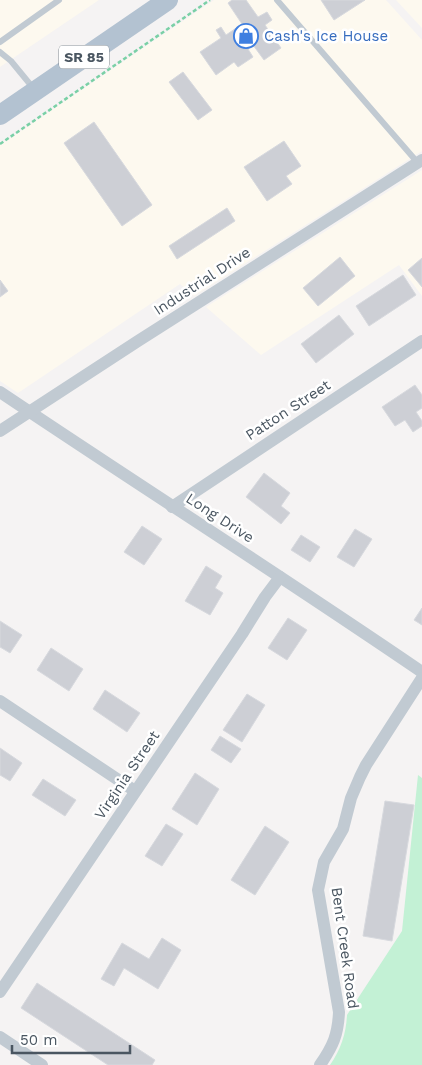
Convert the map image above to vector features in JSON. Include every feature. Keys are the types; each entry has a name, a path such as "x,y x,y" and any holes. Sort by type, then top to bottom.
{"main road":[{"name":"SR 85","path":"0,115 168,0"}],"street":[{"name":"Industrial Drive","path":"0,431 420,161"},
{"name":"Patton Street","path":"172,506 422,341"},
{"name":"Long Drive","path":"0,392 422,672"},
{"name":"Virginia Street","path":"0,992 4,977 135,791 280,577"},
{"name":"Bent Creek Road","path":"320,1065 334,1044 339,1012 318,890 324,862 343,829 352,798 366,764 422,678"},
{"path":"0,701 135,791"},
{"path":"0,1037 42,1065"}],"lane":[{"path":"0,42 59,0"},
{"path":"277,0 420,161"},
{"path":"0,52 11,61 35,91"}],"path":[{"path":"0,144 210,0"}],"shaded area":[{"path":"0,0 99,0 0,67"},
{"path":"214,0 386,0 422,40 422,151 194,296 180,284 18,393 0,381 0,145"},
{"path":"396,0 422,0 422,28"},
{"path":"422,170 422,296 399,265 261,355 206,307"}],"green space":[{"path":"418,775 422,778 422,1065 330,1065 342,1041 347,1015 402,931"}],"building":[{"name":"Cash's Ice House","path":"232,0 246,0 258,17 267,12 272,20 265,25 281,48 264,60 253,45 248,49 253,57 238,67 234,62 216,75 200,52 221,38 216,30 221,27 226,35 242,24 228,3"},
{"path":"321,0 365,0 334,20"},
{"path":"183,72 212,110 198,120 169,82"},
{"path":"94,122 152,205 122,226 64,143"},
{"path":"284,141 301,166 286,176 292,184 267,201 244,167"},
{"path":"227,208 235,221 177,259 169,246"},
{"path":"340,257 355,276 318,306 303,288"},
{"path":"422,258 422,287 408,270"},
{"path":"403,275 416,295 369,326 356,306"},
{"path":"0,280 8,291 0,297"},
{"path":"339,315 354,334 316,363 301,344"},
{"path":"415,385 422,395 422,408 416,412 422,421 422,426 413,432 405,420 395,426 382,407"},
{"path":"264,473 290,493 281,506 290,513 281,524 246,497"},
{"path":"142,526 162,539 144,565 124,552"},
{"path":"355,529 372,539 354,567 337,557"},
{"path":"301,535 320,547 310,562 291,550"},
{"path":"206,566 222,576 215,588 223,593 210,615 185,601"},
{"path":"422,608 422,625 414,620"},
{"path":"288,618 307,630 287,660 268,648"},
{"path":"0,621 22,635 10,653 0,647"},
{"path":"51,648 83,669 69,691 37,670"},
{"path":"105,690 140,713 127,732 93,709"},
{"path":"247,694 265,705 242,742 223,730"},
{"path":"220,736 241,749 231,763 211,750"},
{"path":"0,748 22,763 10,781 0,775"},
{"path":"195,773 219,789 197,825 172,809"},
{"path":"43,779 76,800 65,816 32,795"},
{"path":"385,801 414,805 392,941 363,936"},
{"path":"166,824 183,834 162,866 145,856"},
{"path":"265,826 289,842 255,895 231,880"},
{"path":"162,938 181,950 158,989 124,968 114,986 101,979 122,943 149,959"},
{"path":"37,983 155,1060 152,1065 108,1065 21,1008"}],"place":[{"name":"Cash's Ice House","path":"246,36"}]}
